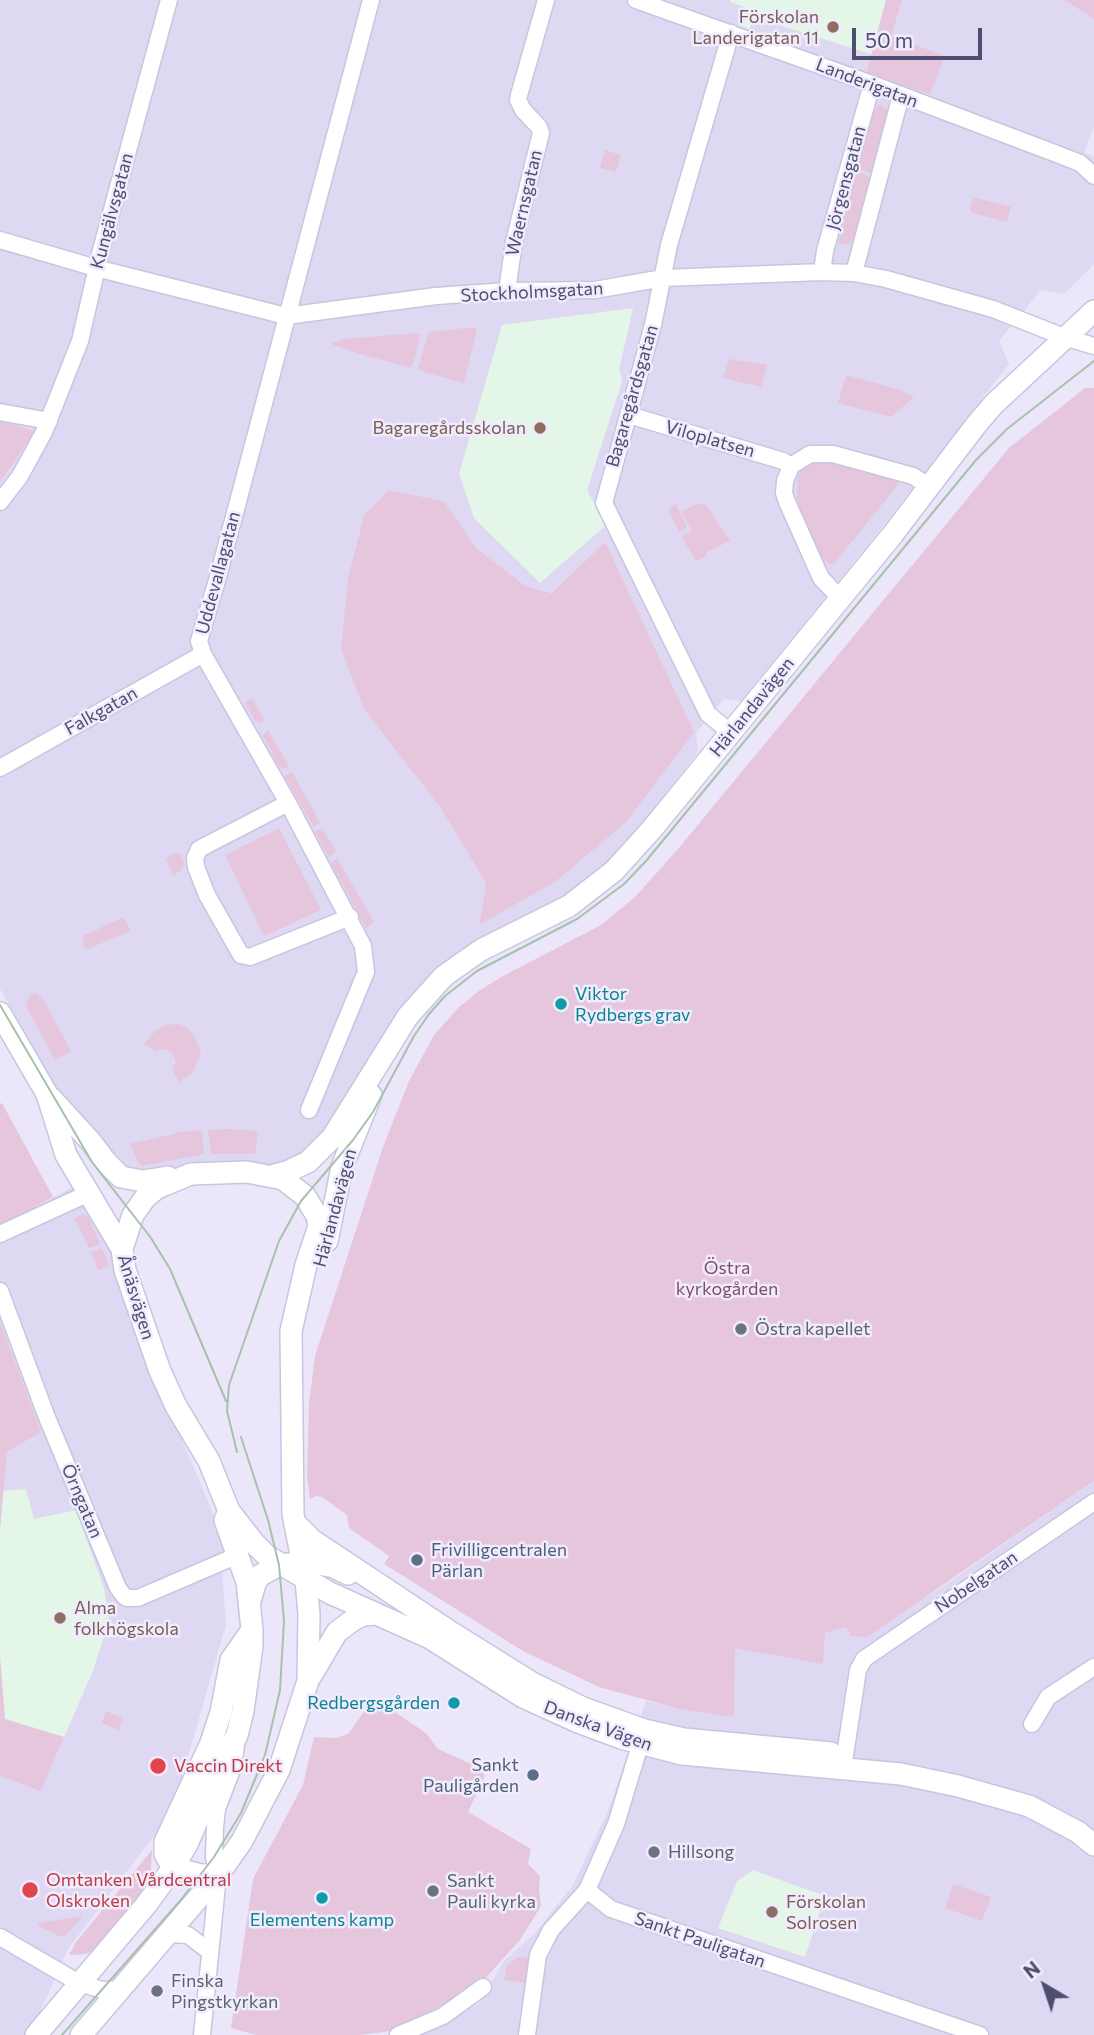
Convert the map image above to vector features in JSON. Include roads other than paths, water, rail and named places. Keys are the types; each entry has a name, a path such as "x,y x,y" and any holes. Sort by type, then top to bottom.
{"street":[{"name":"Kungälvsgatan","path":"0,502 20,475 49,421 80,341 96,268 169,0"},
{"name":"Uddevallagatan","path":"309,1110 366,972 363,946 288,803 203,654 199,641 371,0"},
{"name":"Waernsgatan","path":"507,291 514,242 541,133 539,127 523,110 519,95 546,0"},
{"name":"Landerigatan","path":"636,0 872,84 1057,154 1080,163 1094,176"},
{"name":"Bagaregårdsgatan","path":"731,33 669,244 629,415 604,503 708,714 731,733"},
{"name":"Jörgensgatan","path":"822,272 825,251 872,84"},
{"name":"Jörgensgatan","path":"854,273 901,95"},
{"name":"Stockholmsgatan","path":"0,240 96,268 286,316 436,296 507,291 595,290 663,278 854,273 980,305 1094,346"},
{"name":"Härlandavägen","path":"271,1176 308,1161 325,1146 408,1016 444,976 481,950 569,906 614,871 731,733 994,404 1094,311"},
{"path":"0,412 49,421"},
{"name":"Viloplatsen","path":"629,415 783,461 791,466"},
{"path":"840,598 821,578 787,502 784,493 785,481 791,466 810,454 833,454 913,476 930,486"},
{"name":"Falkgatan","path":"0,768 203,654"},
{"path":"288,803 199,849 195,858 196,867 207,895 241,955 250,957 350,918"},
{"name":"Ånäsvägen","path":"0,1013 47,1094 66,1155 122,1250 125,1270 160,1371 176,1406 209,1461 229,1511"},
{"name":"Härlandavägen","path":"297,1310 315,1281 342,1167 366,1111 380,1063"},
{"path":"47,1094 121,1177 143,1181 185,1174 240,1172 271,1176"},
{"path":"122,1250 133,1215 145,1198 157,1188 185,1174"},
{"name":"Härlandavägen","path":"271,1176 292,1184 305,1196 317,1216 319,1226 306,1265 291,1331 296,1569 310,1625 308,1681"},
{"path":"0,1234 89,1193"},
{"name":"Örngatan","path":"0,1291 46,1415 118,1588 124,1596 138,1598 236,1556"},
{"name":"Nobelgatan","path":"844,1761 860,1663 1094,1502"},
{"path":"202,2035 218,1875 213,1843 216,1818 233,1767 252,1646 247,1582 225,1520 229,1511"},
{"name":"Danska Vägen","path":"229,1511 254,1543 296,1569 376,1614 430,1638 523,1697 593,1728 642,1737 684,1739 844,1761 1001,1796 1056,1819 1094,1845"},
{"name":"Danska Vägen","path":"295,1523 312,1539 373,1582 532,1683 642,1737"},
{"path":"250,1601 259,1576 270,1569 334,1567 359,1580 373,1582"},
{"path":"82,2035 218,1875 242,1841 269,1791 287,1747 308,1681 337,1632 352,1620 376,1614"},
{"path":"218,1875 201,1875 173,1868 165,1854 166,1838 211,1743 222,1712 232,1660 252,1630"},
{"path":"1032,1724 1048,1697 1094,1667"},
{"path":"36,2035 146,1905 173,1868 187,1844 220,1765 237,1735"},
{"path":"527,2035 538,1955 551,1930 587,1890 616,1824 642,1737"},
{"name":"Danska Vägen","path":"844,1761 901,1760 962,1772 1040,1796 1094,1826"},
{"name":"Sankt Pauligatan","path":"587,1890 611,1909 980,2035"},
{"path":"169,1934 188,1935 210,1952"},
{"path":"0,1937 79,1983 102,1990 122,1989"},
{"path":"398,2035 443,2016 484,1987"}],"tram line":[{"path":"237,1452 227,1411 229,1385 279,1241 301,1201 373,1112 414,1036 429,1014 445,996 477,971 577,919 624,884 646,861 976,460 1007,429 1094,361"},
{"path":"0,1005 92,1162 151,1238 170,1269 226,1401"},
{"path":"62,2035 180,1901 214,1857 241,1813 265,1755 280,1690 284,1621 279,1565 268,1520 241,1437"}],"place":[{"name":"Förskolan Landerigatan 11","path":"833,27"},
{"name":"Bagaregårdsskolan","path":"540,428"},
{"name":"Viktor Rydbergs grav","path":"561,1004"},
{"name":"Östra kapellet","path":"741,1329"},
{"name":"Frivilligcentralen Pärlan","path":"417,1560"},
{"name":"Alma folkhögskola","path":"60,1618"},
{"name":"Redbergsgården","path":"454,1703"},
{"name":"Vaccin Direkt","path":"158,1766"},
{"name":"Sankt Pauligården","path":"533,1775"},
{"name":"Hillsong","path":"654,1852"},
{"name":"Omtanken Vårdcentral Olskroken","path":"30,1890"},
{"name":"Sankt Pauli kyrka","path":"433,1891"},
{"name":"Elementens kamp","path":"322,1898"},
{"name":"Förskolan Solrosen","path":"772,1912"},
{"name":"Finska Pingstkyrkan","path":"157,1991"}],"park label":[{"name":"Östra kyrkogården","path":"727,1278"}]}
